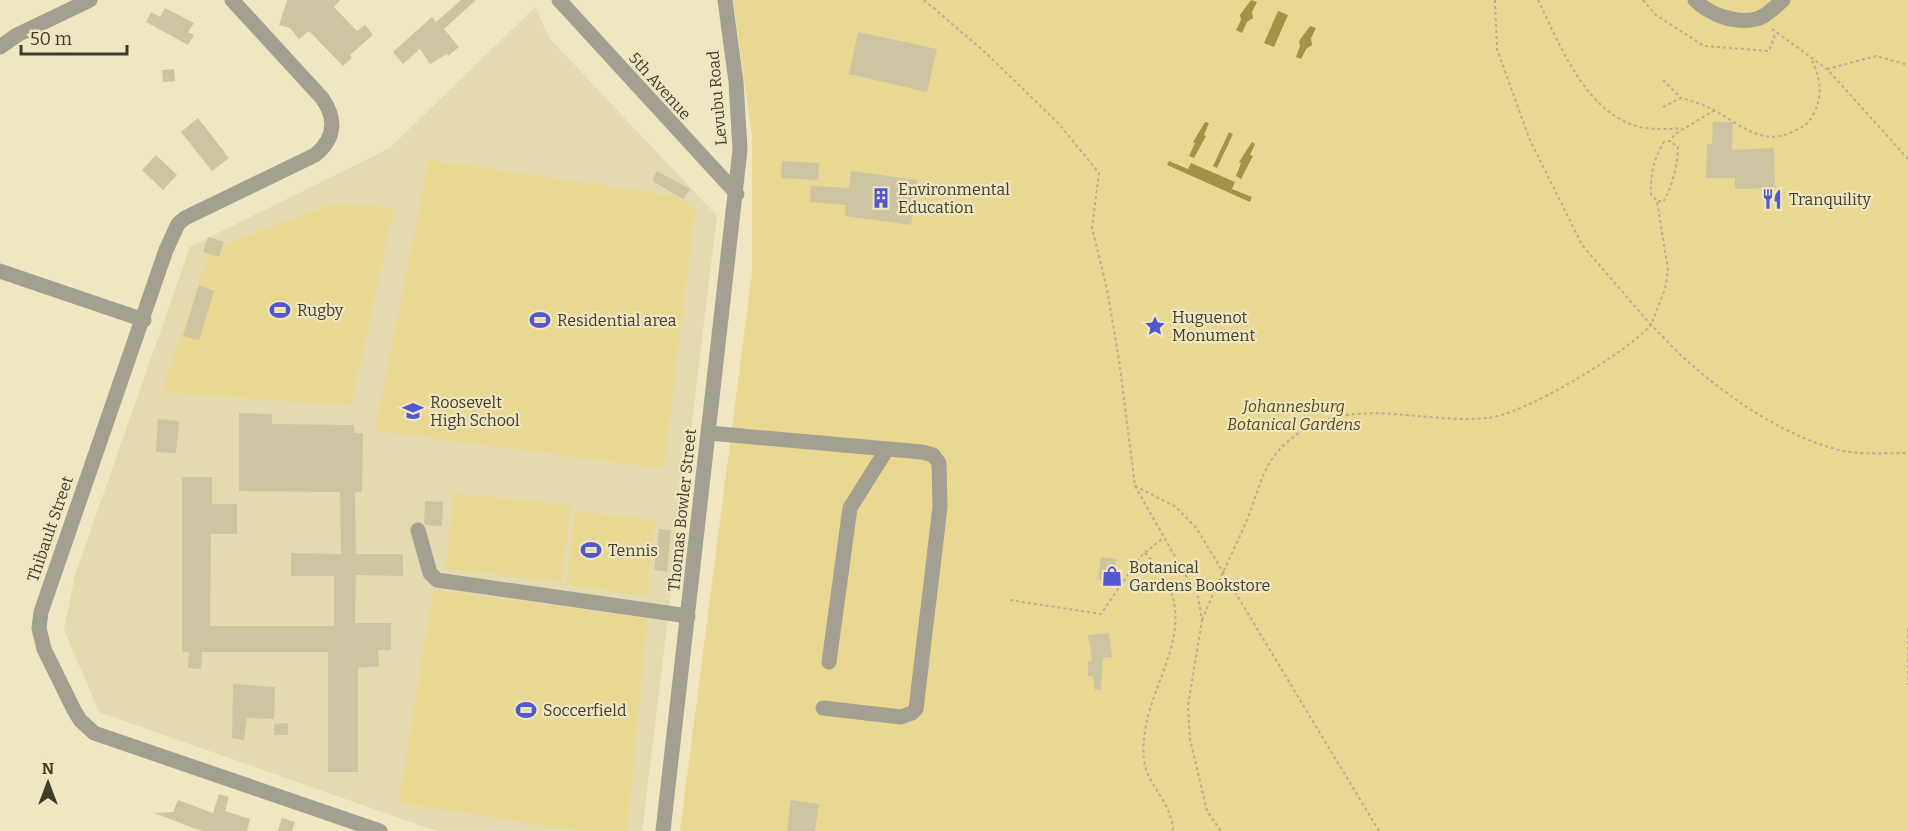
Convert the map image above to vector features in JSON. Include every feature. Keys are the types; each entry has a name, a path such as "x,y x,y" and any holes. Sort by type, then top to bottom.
{"street":[{"path":"0,47 18,35 90,0"},
{"name":"Thibault Street","path":"232,0 322,98 333,115 333,125 327,142 315,155 199,211 178,224 166,250 144,320 41,612 39,627 44,649 80,720 94,733 380,831"},
{"name":"5th Avenue","path":"559,0 737,194"},
{"name":"Levubu Road","path":"725,0 740,130 737,194"},
{"path":"1695,0 1724,17 1739,20 1758,19 1783,0"},
{"name":"Thomas Bowler Street","path":"663,831 737,194"},
{"path":"0,271 144,320"},
{"path":"709,433 887,449 933,455 939,463 940,507 925,621 918,702 912,713 901,717 823,708"},
{"path":"829,662 850,508 887,449"},
{"path":"417,530 430,573 438,580 688,616"}],"path":[{"path":"924,0 986,53 1059,124 1099,173 1092,228 1107,289 1119,360 1135,486 1198,597 1202,620 1195,678 1188,706 1190,739 1207,811 1221,831"},
{"path":"1495,0 1497,49 1529,138 1582,245 1650,325 1691,365 1732,397 1801,436 1841,450 1908,453"},
{"path":"1539,0 1581,81 1604,108 1640,127 1685,128"},
{"path":"1643,0 1656,15 1704,46 1769,51 1776,32"},
{"path":"1758,19 1827,69 1908,159"},
{"path":"1827,69 1876,56 1908,65"},
{"path":"1663,80 1681,98 1715,110 1750,133 1785,136 1805,126 1817,108 1820,92 1819,75 1811,58"},
{"path":"1663,107 1681,98"},
{"path":"1202,620 1260,481 1280,448 1305,430 1343,415 1369,413 1489,418 1537,402 1625,349 1650,325 1665,289 1668,270 1657,201 1651,194 1650,182 1660,148 1664,142 1671,141 1685,128 1715,110"},
{"path":"1657,201 1663,202 1669,191 1678,157 1678,147 1671,141"},
{"path":"1135,486 1176,507 1197,529 1379,831"},
{"path":"1010,600 1101,614 1145,553 1163,538"},
{"path":"1145,553 1166,576 1175,603 1173,636 1144,744 1144,762 1173,821 1173,831"},
{"path":"1908,629 1908,685"}],"shaded area":[{"path":"1251,0 1257,2 1252,12 1253,18 1247,22 1242,33 1236,30 1241,20 1240,15"},
{"name":"Roosevelt High School","path":"535,7 550,39 717,216 642,831 436,831 99,712 64,630 75,575 190,247 390,148"},
{"path":"1278,11 1288,15 1274,47 1264,43"},
{"path":"1310,26 1316,28 1311,38 1312,45 1306,49 1301,59 1296,57 1300,46 1299,41"},
{"path":"1205,122 1209,123 1204,135 1206,136 1194,158 1189,156 1195,143 1193,142"},
{"path":"1229,132 1233,134 1217,168 1213,166"},
{"path":"1252,142 1255,144 1250,155 1253,156 1241,179 1236,176 1241,163 1239,162"},
{"path":"1169,161 1188,169 1191,163 1235,182 1232,189 1252,197 1250,202 1167,165"}],"green space":[{"name":"Johannesburg Botanical Gardens","path":"733,0 1908,0 1908,831 680,831 752,273 752,136"},
{"name":"Residential area","path":"429,160 675,196 695,208 664,469 375,431"},
{"name":"Rugby","path":"335,203 394,208 351,406 162,392 210,250"},
{"path":"453,493 571,505 562,582 446,569"},
{"path":"574,511 655,520 647,596 567,585"},
{"name":"Soccerfield","path":"433,590 648,618 627,831 578,831 399,803"}],"building":[{"path":"287,0 340,0 334,7 357,31 365,25 373,35 350,55 352,58 343,66 309,31 299,39 290,28 279,25"},
{"path":"461,0 476,0 444,29 459,47 448,56 447,54 430,64 420,49 403,64 393,52 432,17 436,22"},
{"path":"165,8 194,23 188,32 194,35 188,45 146,22 151,12 160,17"},
{"path":"858,32 937,49 927,92 849,74"},
{"path":"174,69 175,81 163,82 162,70"},
{"path":"198,118 229,158 212,171 181,132"},
{"path":"1713,122 1733,122 1732,150 1774,148 1775,188 1735,189 1735,178 1706,178 1707,144 1712,144"},
{"path":"156,155 177,175 163,190 142,170"},
{"path":"782,161 819,163 818,180 781,178"},
{"path":"657,171 690,189 683,199 654,182 653,178"},
{"name":"Environmental Education","path":"851,171 917,180 911,225 845,216 846,205 810,202 811,186 849,188"},
{"path":"208,237 224,242 219,257 203,252"},
{"path":"199,285 214,291 199,340 183,336"},
{"path":"239,413 272,414 272,424 354,425 354,433 363,433 362,492 355,492 356,554 403,554 403,576 356,575 355,623 391,623 391,650 378,650 379,666 358,668 358,772 328,772 328,652 202,652 201,669 188,668 189,652 182,652 182,477 212,477 212,504 237,504 237,534 211,534 210,626 334,626 334,576 291,576 291,553 341,554 340,492 239,491"},
{"path":"158,419 179,421 176,453 156,452"},
{"path":"425,501 443,502 442,526 424,523"},
{"path":"659,529 671,530 667,572 654,570"},
{"path":"1101,557 1116,559 1113,583 1098,580"},
{"path":"1109,633 1112,657 1103,658 1101,690 1095,690 1093,676 1088,676 1088,661 1092,661 1088,635"},
{"path":"233,684 275,687 274,719 247,718 244,740 232,738"},
{"path":"288,723 288,735 274,735 274,724"},
{"path":"219,794 229,797 225,811 250,819 247,831 202,831 154,813 173,812 178,800 213,813"},
{"path":"791,800 819,804 815,831 787,831"},
{"path":"282,818 295,822 292,831 278,831"}],"place":[{"name":"Environmental Education","path":"881,198"},
{"name":"Tranquility","path":"1772,199"},
{"name":"Rugby","path":"280,310"},
{"name":"Residential area","path":"540,320"},
{"name":"Huguenot Monument","path":"1155,326"},
{"name":"Roosevelt High School","path":"413,411"},
{"name":"Tennis","path":"591,550"},
{"name":"Botanical Gardens Bookstore","path":"1112,576"},
{"name":"Soccerfield","path":"526,710"}]}
